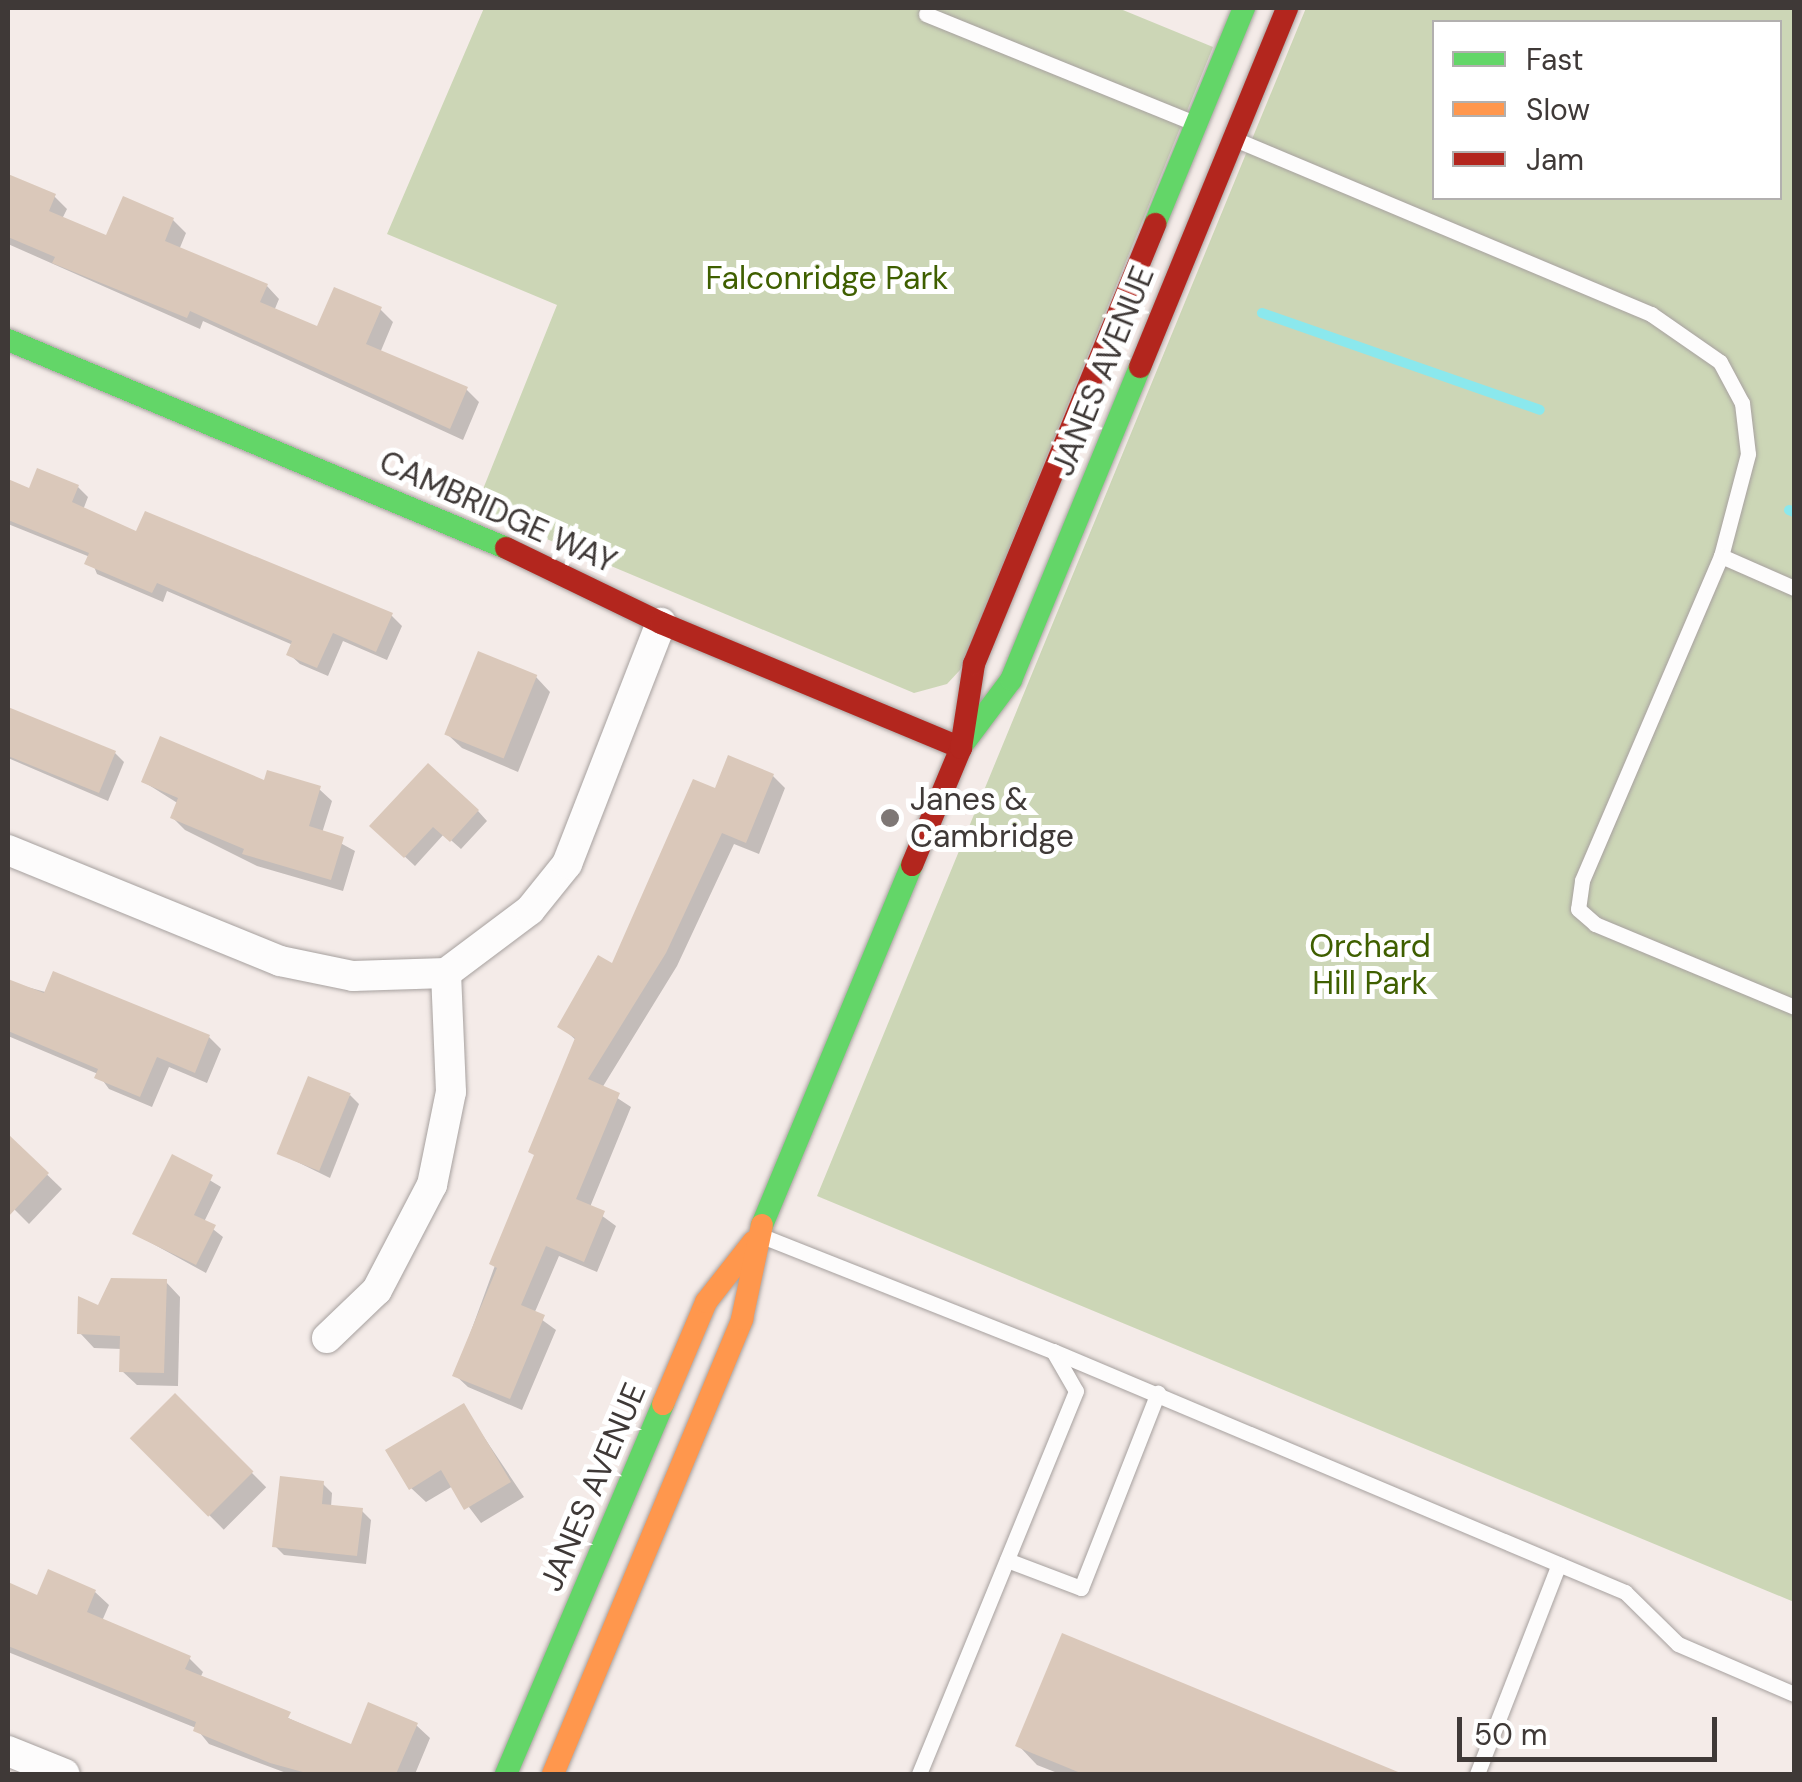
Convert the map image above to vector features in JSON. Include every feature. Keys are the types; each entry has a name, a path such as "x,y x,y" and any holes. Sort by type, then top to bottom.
{"street":[{"name":"JANES AVENUE","path":"553,1774 742,1319 758,1235 961,748 974,664 1244,8"},
{"name":"JANES AVENUE","path":"961,748 1012,680 1287,8"},
{"name":"CAMBRIDGE WAY","path":"8,340 474,533 661,622 961,748"},
{"path":"8,850 280,961 354,976 446,973 530,910 566,864 661,622"},
{"path":"327,1338 377,1290 432,1185 451,1092 446,973"},
{"name":"JANES AVENUE","path":"506,1774 706,1302 758,1235"},
{"path":"8,1751 65,1774"}],"lane":[{"path":"926,14 1602,292 1651,314 1720,362 1742,402 1748,454 1721,556 1582,880 1578,908 1596,924 1794,1006"},
{"path":"1721,556 1794,588"},
{"path":"758,1235 1158,1394 1625,1592 1678,1644 1794,1694"},
{"path":"920,1774 1076,1392 1053,1351"},
{"path":"1007,1560 1081,1588 1158,1394"},
{"path":"1476,1774 1560,1564"}],"green space":[{"name":"Falconridge Park","path":"484,8 1118,8 1213,47 960,670 947,684 914,693 475,509 557,305 387,234"},
{"name":"Orchard Hill Park","path":"1306,8 1794,8 1794,1602 817,1196"}],"building":[{"path":"8,174 56,194 49,211 106,235 123,196 174,218 165,241 268,284 260,302 317,326 334,287 382,307 366,344 468,387 450,429 190,311 187,318 52,263 55,257 8,237"},
{"path":"37,468 79,485 72,502 136,531 145,511 393,613 376,652 333,633 317,668 286,655 292,641 157,583 152,593 84,564 89,553 8,520 8,479 29,488"},
{"path":"478,651 537,675 504,758 444,734"},
{"path":"8,707 116,751 99,793 8,756"},
{"path":"160,736 264,780 267,770 321,786 309,826 344,837 331,880 242,854 244,849 170,818 178,798 141,782"},
{"path":"728,755 774,774 746,843 722,833 666,953 588,1079 620,1093 576,1199 605,1211 584,1262 546,1246 521,1305 545,1315 510,1399 452,1376 497,1268 489,1264 534,1155 528,1152 575,1038 557,1027 598,955 612,963 693,779 715,788"},
{"path":"428,763 479,810 450,842 433,827 404,858 369,826"},
{"path":"53,971 210,1035 195,1073 157,1057 140,1097 94,1078 98,1069 8,1031 8,979 44,993"},
{"path":"308,1076 351,1093 319,1171 277,1154"},
{"path":"8,1134 49,1173 8,1217"},
{"path":"172,1154 213,1175 194,1215 216,1225 196,1265 132,1234"},
{"path":"111,1278 167,1279 164,1373 119,1372 120,1336 77,1334 78,1296 98,1305"},
{"path":"175,1393 253,1471 208,1517 130,1438"},
{"path":"464,1403 511,1482 464,1510 441,1470 409,1490 385,1450"},
{"path":"280,1476 324,1481 322,1504 363,1508 357,1556 272,1547"},
{"path":"48,1569 96,1590 87,1612 191,1656 185,1669 291,1712 288,1718 351,1744 368,1702 418,1723 396,1774 310,1774 270,1763 193,1731 196,1722 8,1646 8,1582 37,1595"},
{"path":"1062,1633 1403,1774 1083,1774 1015,1746"}],"waterway":[{"path":"1262,313 1540,410"},
{"path":"1789,510 1794,512"}],"traffic: fast":[{"path":"1155,224 1244,8"},
{"path":"8,340 506,548"},
{"path":"966,740 1011,680 1140,367"},
{"path":"762,1225 912,865"},
{"path":"506,1774 663,1404"}],"traffic: slow":[{"path":"553,1774 742,1319 762,1225"},
{"path":"663,1404 706,1302 753,1242"}],"traffic: jam":[{"path":"1140,367 1287,8"},
{"path":"912,865 961,748 974,664 1155,224"},
{"path":"506,548 661,623 961,748"}],"place":[{"name":"Janes & Cambridge","path":"890,818"}]}
